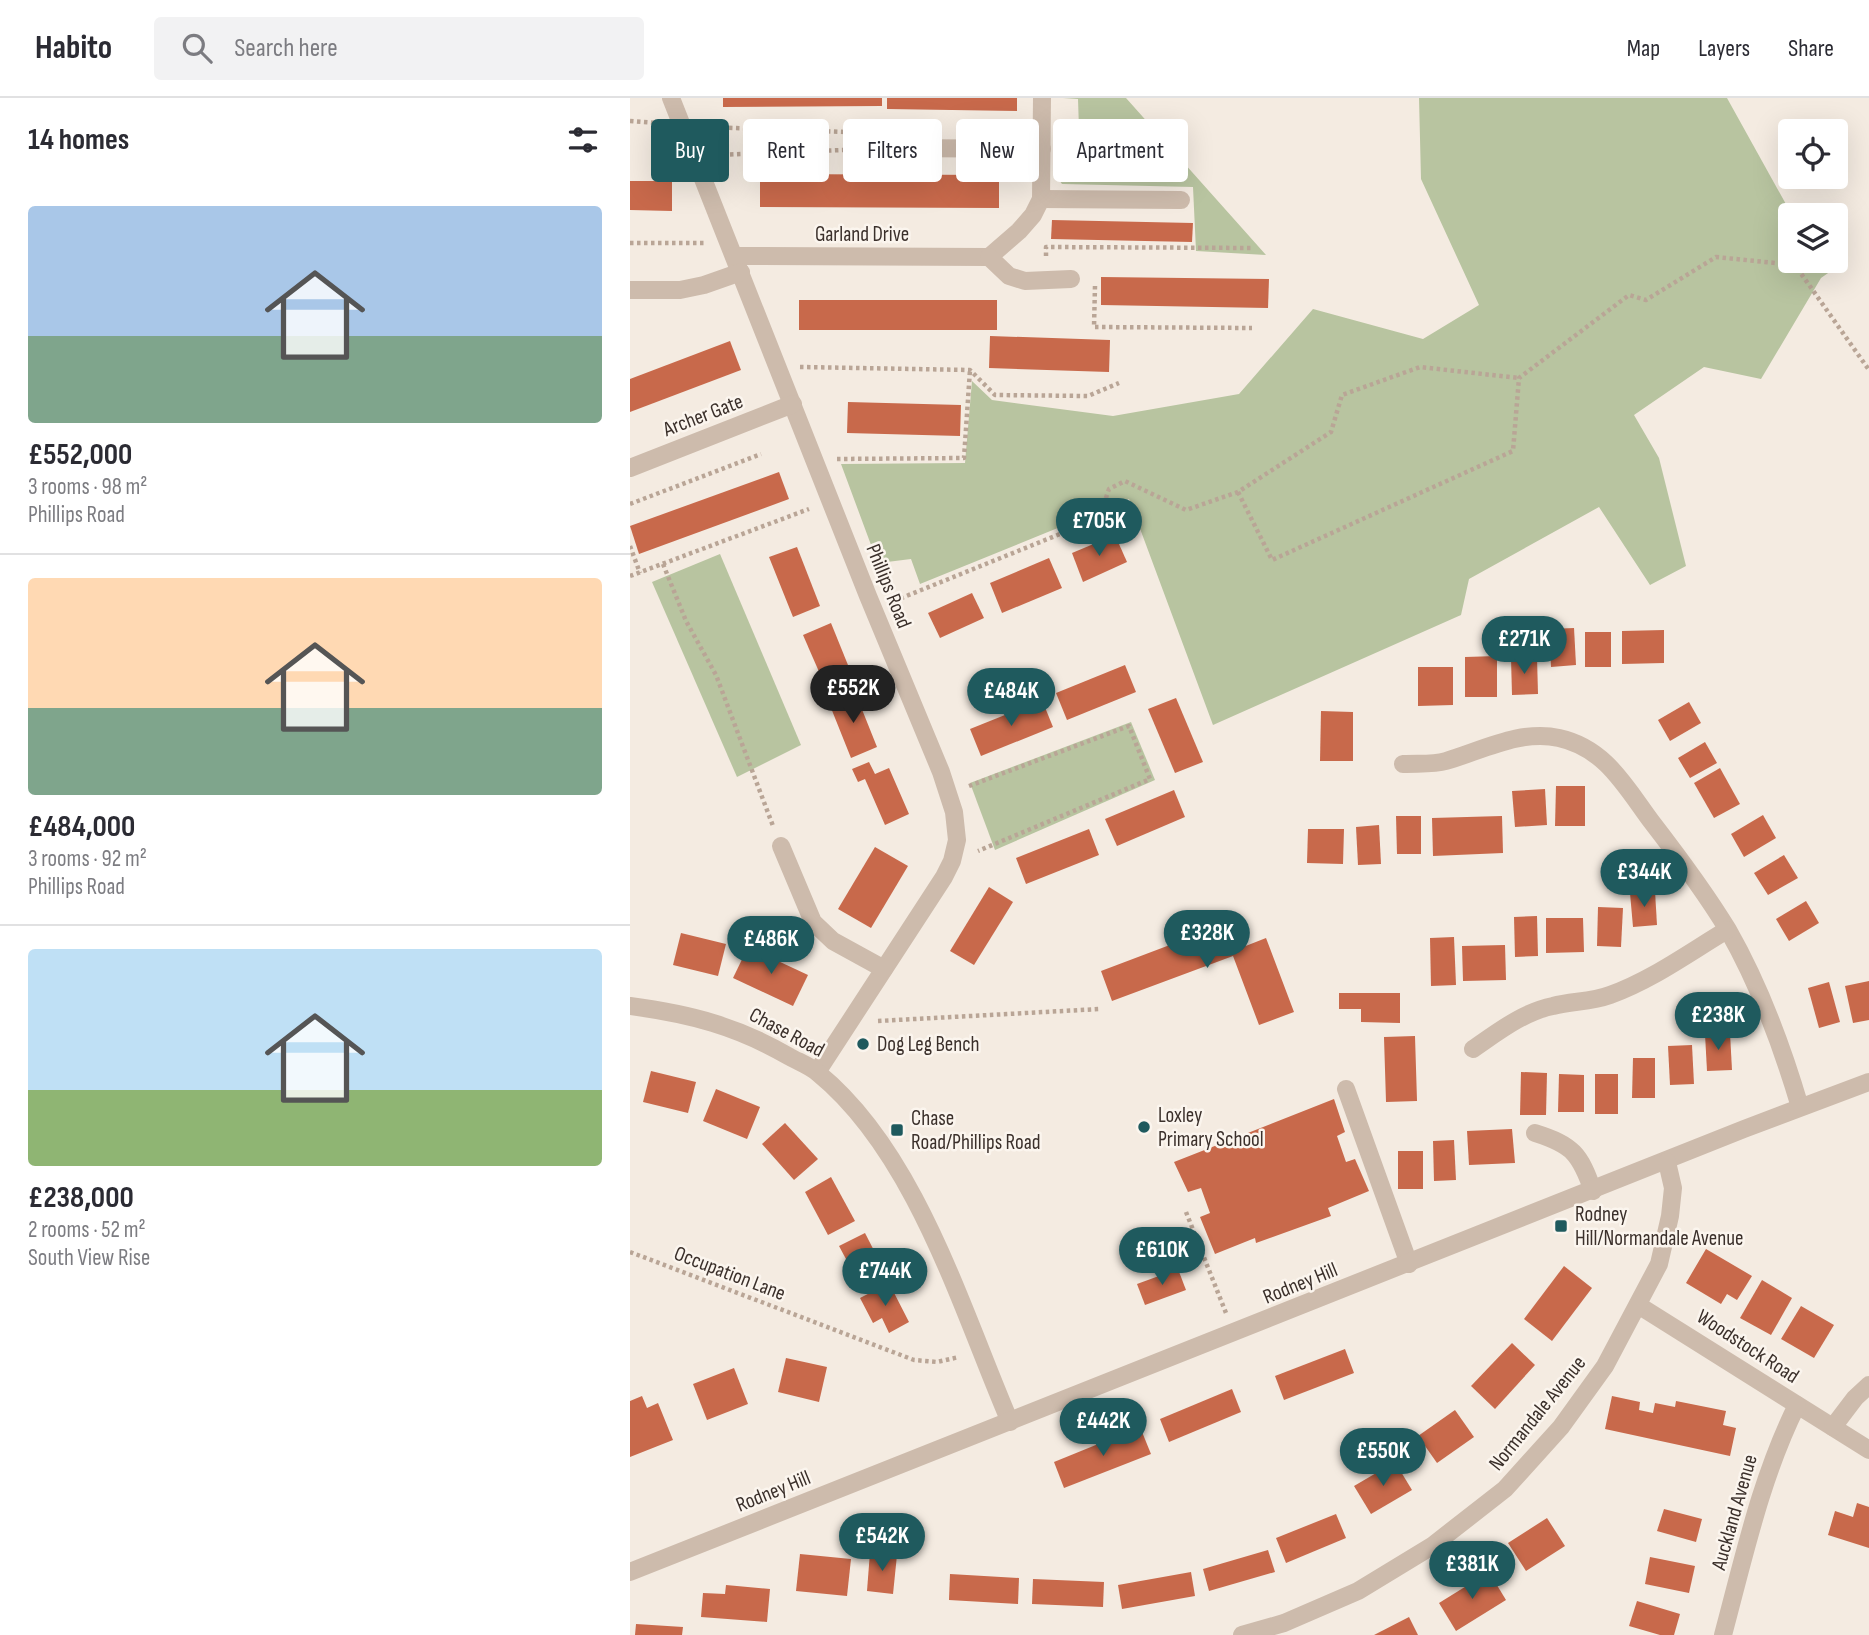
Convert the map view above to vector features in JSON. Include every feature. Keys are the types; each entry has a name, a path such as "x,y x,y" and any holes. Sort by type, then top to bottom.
{"street":[{"name":"Phillips Road","path":"671,98 681,119"},
{"path":"1042,98 1041,199 1020,231 989,257 1010,276 1025,281 1071,279"},
{"path":"942,148 1042,149"},
{"name":"Phillips Road","path":"705,182 954,812 957,840 952,862 929,903 817,1072"},
{"path":"1041,199 1181,200"},
{"path":"630,290 680,290 704,285 735,257"},
{"name":"Garland Drive","path":"735,257 989,257"},
{"name":"Archer Gate","path":"630,468 793,404"},
{"path":"1403,764 1442,762 1530,736 1557,737 1583,745 1606,761 1690,873 1727,930 1770,1016 1800,1107"},
{"path":"781,846 813,922 833,941 884,969"},
{"path":"1473,1049 1531,1013 1610,995 1645,979 1727,930"},
{"name":"Chase Road","path":"630,1006 679,1013 726,1026 767,1044 817,1072 852,1107 885,1148 918,1206 1010,1422"},
{"name":"Rodney Hill","path":"630,1572 1800,1107 1869,1082"},
{"path":"1346,1089 1409,1264"},
{"path":"1535,1133 1560,1141 1576,1152 1593,1191"},
{"name":"Normandale Avenue","path":"1242,1635 1284,1623 1358,1591 1432,1546 1505,1489 1561,1427 1605,1366 1659,1264 1668,1228 1673,1188 1667,1162"},
{"name":"Woodstock Road","path":"1638,1305 1869,1450"},
{"path":"1833,1427 1855,1398 1869,1385"},
{"name":"Auckland Avenue","path":"1723,1635 1766,1474 1797,1405"}],"path":[{"path":"729,128 843,132"},
{"path":"729,155 843,150"},
{"path":"630,243 735,257"},
{"path":"1046,281 1046,247 1253,248"},
{"path":"1100,518 1109,489 1125,481 1186,510 1238,492 1331,432 1342,395 1420,367 1519,378 1629,295 1646,300 1716,257 1795,265 1869,370"},
{"path":"1071,279 1095,279 1094,327 1252,328"},
{"path":"777,367 970,369 995,395 1088,396 1119,383"},
{"path":"815,460 964,458 970,369"},
{"path":"1238,492 1272,560 1513,451 1519,378"},
{"path":"630,504 761,454"},
{"path":"630,576 832,501"},
{"path":"873,610 1122,509"},
{"path":"630,546 640,573"},
{"path":"630,566 636,563"},
{"path":"663,564 686,621 716,674 781,846"},
{"path":"948,794 1129,726 1150,779 952,862"},
{"path":"849,1022 1100,1009"},
{"path":"1186,1212 1234,1333"},
{"name":"Occupation Lane","path":"630,1252 914,1360 937,1362 978,1348"}],"green space":[{"path":"1063,98 1126,98 1145,119 1079,119 1078,99"},
{"path":"1419,98 1727,98 1785,203 1778,203 1778,273 1828,273 1821,278 1761,379 1704,367 1634,415 1659,458 1686,566 1650,585 1599,507 1469,579 1461,615 1213,725 1129,499 920,584 911,559 887,562 874,553 841,464 965,463 972,381 992,400 1113,416 1239,394 1313,309 1423,339 1479,305 1421,179"},
{"path":"1188,168 1266,255 1196,251 1193,187 1061,182 1188,182"},
{"path":"720,554 801,745 737,777 652,582"},
{"path":"1131,722 1155,780 995,850 970,783"}],"building":[{"path":"723,98 882,98 882,106 723,107"},
{"path":"887,98 1017,98 1017,111 887,109"},
{"path":"829,174 843,174 843,182 942,182 942,175 956,175 956,182 999,182 999,208 760,207 760,182 829,182"},
{"path":"630,181 672,182 672,211 630,210"},
{"path":"1052,220 1193,223 1192,242 1051,239"},
{"path":"1101,277 1269,279 1268,308 1101,305"},
{"path":"799,300 997,300 997,330 799,330"},
{"path":"990,336 1110,340 1109,372 989,368"},
{"path":"730,341 741,370 630,412 630,379"},
{"path":"848,402 961,405 960,436 847,433"},
{"path":"779,472 789,499 639,554 630,526"},
{"path":"1115,535 1127,562 1083,582 1072,553"},
{"path":"797,547 820,606 793,617 769,557"},
{"path":"1049,558 1062,588 1002,613 990,583"},
{"path":"972,593 984,618 940,638 928,613"},
{"path":"831,623 850,670 823,681 803,635"},
{"path":"1574,628 1576,665 1551,667 1549,629"},
{"path":"1664,630 1664,663 1622,664 1622,631"},
{"path":"1585,632 1611,632 1611,667 1585,667"},
{"path":"1497,656 1497,697 1465,697 1465,657"},
{"path":"1537,657 1538,694 1512,695 1511,658"},
{"path":"1125,665 1136,692 1067,720 1056,693"},
{"path":"1418,667 1453,667 1453,705 1418,706"},
{"path":"855,692 877,747 851,758 829,703"},
{"path":"1176,698 1203,762 1175,773 1148,709"},
{"path":"1042,700 1053,727 981,756 970,729"},
{"path":"1689,702 1701,723 1670,741 1658,720"},
{"path":"1321,711 1353,712 1353,761 1320,761"},
{"path":"1705,742 1717,763 1690,778 1678,758"},
{"path":"869,762 875,774 889,768 909,814 885,825 865,779 858,782 852,769"},
{"path":"1720,768 1740,804 1714,818 1694,783"},
{"path":"1556,786 1585,786 1585,826 1555,826"},
{"path":"1545,789 1547,825 1515,827 1512,791"},
{"path":"1174,790 1185,817 1117,846 1105,819"},
{"path":"1763,815 1776,838 1744,857 1731,834"},
{"path":"1396,816 1421,816 1421,854 1397,854"},
{"path":"1502,816 1503,853 1433,856 1432,818"},
{"path":"1379,825 1381,864 1358,865 1356,827"},
{"path":"1089,829 1099,855 1026,884 1016,858"},
{"path":"1308,829 1344,829 1343,864 1307,863"},
{"path":"875,847 908,866 871,928 838,909"},
{"path":"1784,855 1798,878 1768,895 1754,873"},
{"path":"989,887 1013,902 974,965 950,951"},
{"path":"1655,891 1657,925 1633,927 1630,893"},
{"path":"1806,901 1819,923 1789,941 1776,919"},
{"path":"1598,907 1623,908 1621,947 1597,946"},
{"path":"1537,916 1538,956 1515,957 1514,917"},
{"path":"1546,918 1583,918 1584,952 1546,953"},
{"path":"1228,923 1238,949 1266,938 1294,1012 1259,1025 1233,956 1112,1001 1101,971"},
{"path":"681,933 726,944 718,976 673,965"},
{"path":"1454,937 1456,985 1431,986 1430,938"},
{"path":"1505,945 1506,980 1463,981 1462,946"},
{"path":"748,947 808,975 793,1006 733,978"},
{"path":"1869,981 1869,1020 1853,1023 1845,986"},
{"path":"1829,982 1840,1022 1819,1028 1808,988"},
{"path":"1339,993 1400,993 1400,1023 1361,1022 1361,1009 1339,1009"},
{"path":"1730,1033 1732,1070 1707,1071 1705,1034"},
{"path":"1415,1036 1417,1101 1386,1102 1384,1037"},
{"path":"1692,1045 1694,1084 1670,1085 1668,1046"},
{"path":"1633,1058 1655,1058 1655,1098 1632,1098"},
{"path":"651,1071 696,1082 688,1113 643,1102"},
{"path":"1521,1072 1547,1073 1546,1115 1520,1115"},
{"path":"1559,1074 1584,1075 1584,1112 1558,1112"},
{"path":"1595,1074 1618,1074 1618,1114 1595,1114"},
{"path":"716,1089 760,1107 747,1139 703,1121"},
{"path":"1334,1099 1345,1132 1337,1136 1346,1162 1355,1159 1369,1191 1328,1208 1331,1216 1256,1243 1255,1238 1215,1254 1200,1217 1210,1213 1201,1188 1188,1192 1174,1162"},
{"path":"785,1123 818,1159 794,1180 762,1144"},
{"path":"1512,1129 1515,1163 1469,1165 1467,1131"},
{"path":"1454,1140 1456,1180 1434,1181 1433,1141"},
{"path":"1398,1151 1423,1151 1423,1189 1398,1189"},
{"path":"831,1177 855,1221 828,1235 805,1192"},
{"path":"865,1233 887,1276 862,1289 839,1246"},
{"path":"1706,1249 1752,1276 1737,1300 1727,1294 1721,1304 1686,1283"},
{"path":"1564,1266 1592,1288 1552,1341 1524,1319"},
{"path":"1178,1269 1186,1290 1145,1305 1137,1284"},
{"path":"1762,1280 1792,1298 1771,1335 1740,1318"},
{"path":"889,1283 909,1322 889,1333 882,1318 873,1323 860,1298"},
{"path":"1801,1306 1834,1325 1814,1358 1781,1339"},
{"path":"1512,1343 1535,1365 1495,1409 1471,1386"},
{"path":"1345,1349 1354,1373 1284,1400 1275,1376"},
{"path":"786,1358 827,1367 819,1402 778,1392"},
{"path":"734,1368 748,1404 707,1420 693,1384"},
{"path":"1232,1389 1241,1412 1169,1442 1160,1419"},
{"path":"642,1396 647,1408 658,1403 673,1440 630,1457 630,1401"},
{"path":"1612,1396 1640,1402 1639,1410 1653,1413 1655,1403 1675,1407 1676,1401 1726,1411 1723,1425 1736,1428 1730,1456 1605,1429"},
{"path":"1455,1410 1474,1437 1437,1463 1418,1436"},
{"path":"1140,1427 1151,1454 1064,1488 1054,1462"},
{"path":"1395,1462 1412,1490 1371,1514 1354,1486"},
{"path":"1857,1503 1869,1507 1869,1548 1828,1535 1835,1511 1853,1517"},
{"path":"1664,1509 1702,1519 1696,1542 1657,1531"},
{"path":"1336,1514 1346,1538 1286,1563 1276,1538"},
{"path":"1547,1518 1565,1546 1526,1571 1508,1543"},
{"path":"1268,1550 1275,1572 1209,1591 1203,1569"},
{"path":"870,1552 897,1555 893,1594 867,1591"},
{"path":"800,1554 851,1559 847,1596 796,1591"},
{"path":"1650,1557 1695,1566 1689,1593 1645,1584"},
{"path":"1191,1572 1195,1596 1122,1609 1118,1585"},
{"path":"1489,1572 1506,1600 1456,1631 1439,1603"},
{"path":"950,1574 1019,1578 1018,1604 949,1600"},
{"path":"1033,1579 1104,1582 1103,1607 1032,1604"},
{"path":"726,1585 770,1589 767,1622 701,1617 703,1593 725,1594"},
{"path":"1637,1601 1680,1614 1674,1635 1660,1635 1629,1626"},
{"path":"1409,1617 1418,1635 1374,1635"},
{"path":"636,1624 683,1627 682,1635 635,1635"}],"place":[{"name":"Dog Leg Bench","path":"863,1044"},
{"name":"Loxley Primary School","path":"1144,1127"},
{"name":"Chase Road/Phillips Road","path":"897,1130"},
{"name":"Rodney Hill/Normandale Avenue","path":"1561,1226"}]}
